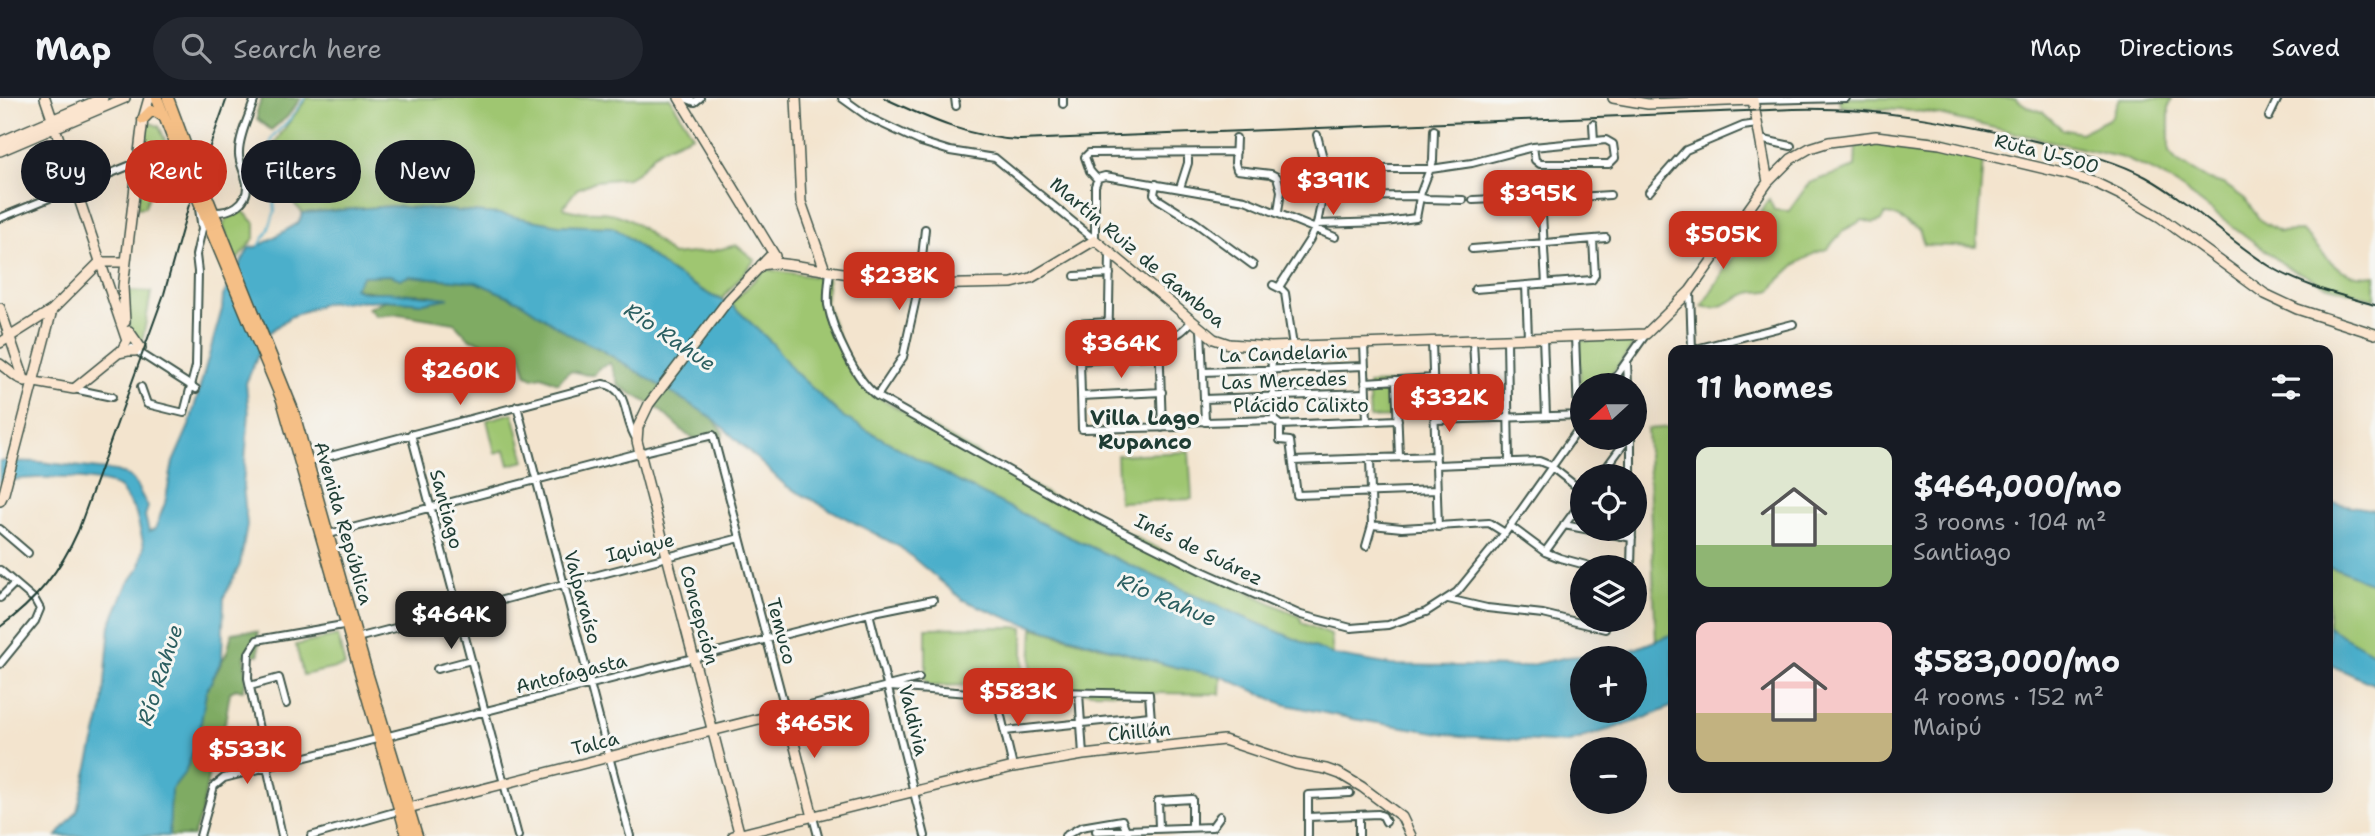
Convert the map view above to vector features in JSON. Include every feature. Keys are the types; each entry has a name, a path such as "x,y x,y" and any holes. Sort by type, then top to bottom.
{"main road":[{"path":"157,98 173,140"},
{"path":"168,98 184,140"},
{"path":"143,119 151,111 163,116"},
{"path":"204,203 209,229"},
{"path":"204,203 209,229"},
{"name":"Avenida República","path":"209,229 231,269 293,410 349,624 351,648 361,665"},
{"name":"Avenida República","path":"272,364 324,532"},
{"name":"Avenida República","path":"349,624 357,636 361,665 407,836"},
{"name":"Avenida República","path":"402,810 416,836"}],"street":[{"path":"45,98 59,140"},
{"path":"0,142 53,124 108,100 125,98"},
{"path":"140,140 149,98"},
{"path":"141,387 148,404 184,413 193,387 196,366 196,255 209,229 239,204 246,193 247,183 239,152 255,98"},
{"path":"679,98 773,253 792,265"},
{"path":"685,98 695,102 700,98"},
{"path":"796,98 801,202 827,271"},
{"name":"Martín Ruiz de Gamboa","path":"842,98 870,118 921,142 943,149 995,158 1201,329 1222,343 1271,347 1646,334"},
{"path":"1613,98 1648,104 1846,98"},
{"path":"2269,117 2278,98"},
{"path":"1618,373 1646,334 1690,291 1768,182 1753,100"},
{"path":"0,151 53,124"},
{"path":"1593,124 1594,141"},
{"path":"1648,192 1686,150 1743,126 1757,124"},
{"path":"1317,227 1412,220 1418,215 1419,198 1431,169 1434,130"},
{"path":"1293,346 1286,299 1283,290 1276,286 1317,227 1327,170 1317,135"},
{"name":"Ruta U-500","path":"1768,182 1791,159 1810,148 1843,139 1876,136 1940,144 2067,174 2105,187 2146,209 2265,294 2297,309 2375,334"},
{"path":"1236,138 1235,167 1238,171 1271,173 1277,177 1282,191 1278,212"},
{"path":"1760,139 1791,146"},
{"path":"1370,169 1431,169 1472,163 1533,147 1606,140 1612,143 1615,158 1613,163 1540,164 1535,160 1533,147"},
{"path":"1097,179 1086,162 1085,158 1090,153 1236,152"},
{"path":"1180,188 1188,163 1188,153"},
{"path":"1097,179 1108,176 1245,200 1335,236"},
{"path":"761,265 792,265 919,285 1018,282 1031,278 1096,240 1097,179"},
{"path":"1156,184 1156,198 1196,223 1253,265"},
{"path":"1473,200 1539,195 1542,199 1546,284"},
{"path":"1542,199 1610,195"},
{"path":"1323,197 1415,196 1463,200"},
{"path":"0,218 36,203"},
{"path":"74,389 123,347 124,341 111,292 80,203"},
{"path":"133,203 123,287 123,347 124,351 138,350"},
{"path":"204,203 229,210"},
{"path":"877,396 902,357 919,285 925,229"},
{"path":"1472,248 1606,238"},
{"path":"1475,289 1592,280 1595,275 1593,240"},
{"path":"637,440 642,416 649,404 729,299 773,253"},
{"path":"1108,359 1110,253"},
{"path":"0,343 52,310 100,262 126,262"},
{"name":"Inés de Suárez","path":"827,271 829,309 859,379 877,396 1060,500 1228,583 1301,615 1351,628 1388,625 1419,615 1457,592 1505,533 1570,441"},
{"path":"1075,276 1110,274"},
{"path":"1526,285 1528,338"},
{"path":"1690,291 1692,345"},
{"path":"0,309 28,381 29,393 2,497"},
{"path":"28,381 52,310"},
{"path":"125,316 130,335 138,350 193,387"},
{"path":"1109,337 1160,338 1179,333 1192,321"},
{"path":"1074,324 1109,322"},
{"path":"1711,345 1793,324"},
{"path":"1201,329 1205,421"},
{"path":"1575,336 1577,373"},
{"path":"1543,337 1546,416"},
{"path":"1160,338 1162,428"},
{"path":"1507,339 1509,462"},
{"path":"1473,340 1477,418"},
{"path":"1432,341 1438,527"},
{"path":"1364,344 1367,421"},
{"path":"123,347 138,350"},
{"path":"1271,347 1274,420"},
{"path":"1160,355 1080,361 1081,396 1162,392"},
{"path":"1627,361 1628,373"},
{"path":"0,364 17,377 28,381 112,397"},
{"name":"La Candelaria","path":"1203,372 1365,366"},
{"path":"1365,382 1433,378"},
{"path":"1396,380 1399,456"},
{"path":"308,462 603,384 612,385 619,391 632,434 637,440"},
{"name":"Las Mercedes","path":"1204,399 1366,393"},
{"name":"Plácido Calixto","path":"1081,396 1082,429 1179,427 1185,422 1205,421 1274,420 1280,425 1398,420"},
{"name":"Valparaíso","path":"517,406 630,836"},
{"path":"1435,420 1570,415"},
{"path":"1280,429 1280,440 1290,441 1297,495 1437,490"},
{"name":"Santiago","path":"411,434 519,836"},
{"name":"Temuco","path":"640,452 713,435 818,836"},
{"name":"Concepción","path":"637,440 737,836"},
{"path":"1609,464 1621,450"},
{"path":"324,532 430,508 640,452"},
{"path":"1293,461 1436,456"},
{"path":"1366,546 1372,524 1370,458"},
{"path":"1436,465 1539,461 1552,467 1570,481"},
{"path":"1545,552 1570,518"},
{"path":"1372,524 1402,528 1489,523 1505,533"},
{"path":"1510,526 1545,552 1570,561"},
{"path":"1564,526 1570,527"},
{"path":"0,529 28,553"},
{"name":"Iquique","path":"357,636 740,538"},
{"path":"0,570 37,603 40,612 0,664"},
{"path":"0,598 15,583"},
{"path":"1448,599 1570,621"},
{"name":"Antofagasta","path":"200,836 214,786 219,781 267,766 693,657 869,613 933,600"},
{"name":"Valdivia","path":"869,613 925,836"},
{"path":"282,836 250,686 249,653 257,640 349,624"},
{"path":"351,648 357,636"},
{"path":"437,669 471,660"},
{"path":"250,686 279,678 286,704"},
{"name":"Talca","path":"311,836 402,810 919,678"},
{"name":"Talca","path":"888,686 996,695 1004,691 1149,694 1150,716"},
{"path":"1079,692 1083,755"},
{"path":"996,695 1013,767"},
{"path":"1005,731 1150,716 1153,746"},
{"name":"Chillán","path":"737,836 1013,767 1153,746 1224,740 1296,764 1340,774 1402,817 1411,836"},
{"path":"1308,836 1308,796 1350,793"},
{"path":"1159,828 1158,801 1192,799 1192,827"},
{"path":"1359,815 1359,836"},
{"path":"1308,817 1381,815 1386,822"},
{"path":"1096,831 1109,834 1159,828 1212,827 1220,816"},
{"path":"1065,836 1076,828 1122,820 1126,831"},
{"path":"1202,827 1203,836"},
{"path":"1169,828 1169,836"}],"green space":[{"path":"262,98 301,98 287,117 271,130 257,119"},
{"path":"307,98 670,98 693,135 663,148 628,178 595,181 577,189 563,207 574,211 612,213 625,218 672,255 713,251 736,245 755,260 722,299 712,296 667,269 612,227 559,225 499,214 392,206 303,213 294,203 361,203 361,140 277,140"},
{"path":"1839,98 2015,98 2028,107 2043,112 2062,129 2080,133 2111,118 2119,98 2172,98 2169,106 2169,152 2177,161 2209,180 2224,184 2245,199 2260,220 2280,232 2301,231 2341,269 2361,276 2375,275 2375,299 2325,285 2287,267 2182,188 2123,158 1926,112 1840,106"},
{"path":"147,122 159,126 165,140 145,140"},
{"path":"1895,141 1979,156 1983,159 1976,247 1924,245 1919,230 1893,215 1885,214 1881,221 1873,223 1863,220 1844,230 1827,249 1795,265 1772,290 1748,293 1716,307 1702,306 1769,199 1774,210 1789,211 1809,183 1855,167 1856,146"},
{"path":"138,203 146,203 145,207 137,208"},
{"path":"243,211 255,223 255,237 236,261 223,225 227,218"},
{"path":"765,269 828,279 825,303 846,357 866,390 1060,501 1300,617 1302,623 1331,635 1333,655 1236,614 1065,535 961,483 842,416 793,371 772,343 731,304"},
{"path":"390,275 401,279 409,276 476,282 519,301 570,335 600,349 713,418 723,433 722,438 703,442 687,435 660,410 619,386 610,363 599,368 594,375 568,373 558,383 542,376 533,378 527,375 518,346 500,343 487,347 470,339 454,323 399,314 376,316 368,308 386,300 423,303 445,299 423,294 375,292 353,287 362,276"},
{"path":"125,291 151,292 142,344 130,329"},
{"path":"1639,337 1613,373 1580,373 1579,341"},
{"path":"1394,383 1395,417 1370,418 1368,384"},
{"path":"513,413 525,461 509,465 505,450 495,453 487,420"},
{"path":"1668,427 1668,636 1656,642 1647,429"},
{"path":"1189,452 1192,499 1119,502 1117,455"},
{"path":"2333,568 2375,584 2375,654 2333,630"},
{"path":"926,628 1023,628 1023,677 1019,682 930,686 925,680"},
{"path":"1033,628 1175,667 1221,676 1220,694 1033,691"},
{"path":"258,632 259,655 245,655 246,682 243,690 230,692 225,723 220,741 212,755 202,811 193,836 169,836 171,790 185,772 198,740 206,692 227,652 232,633"},
{"path":"338,636 345,666 303,675 296,645"}],"water":[{"name":"Río Rahue","path":"392,206 499,214 559,225 612,227 667,269 731,304 772,343 794,371 842,416 961,483 1065,535 1236,614 1333,655 1391,665 1521,667 1570,657 1570,723 1630,723 1585,737 1570,737 1570,742 1566,743 1460,736 1353,719 1283,704 1221,676 1175,667 1015,621 963,600 900,547 786,486 713,418 600,349 570,335 519,301 476,282 410,276 401,279 390,275 363,276 354,288 365,292 449,298 423,303 386,300 325,303 290,317 267,334 246,383 249,413 243,486 247,525 240,565 224,597 222,659 206,692 198,740 185,772 171,790 169,836 57,836 77,811 103,706 110,625 127,585 140,567 144,546 136,513 119,487 93,480 60,478 0,482 0,461 40,462 116,471 129,476 148,507 145,516 149,531 155,529 165,503 173,462 189,426 222,309 223,296 249,248 259,246 298,223 303,213"},
{"path":"2333,503 2375,510 2375,584 2333,568"},
{"path":"2333,630 2375,654 2375,685 2333,666"},
{"path":"1668,636 1668,708 1647,717 1647,646 1642,646"}],"waterway":[{"path":"259,246 275,211 269,152 272,137 290,119 305,98"}],"railway":[{"path":"0,627 25,607 46,584 64,559 78,531 164,294 188,208 227,98"},
{"path":"884,98 967,131 1020,140 1794,109 1855,110 1916,117 2035,141 2119,165 2162,187 2239,245 2283,274 2335,294 2375,305"}],"district":[{"name":"Villa Lago Rupanco","path":"1145,430"}]}
